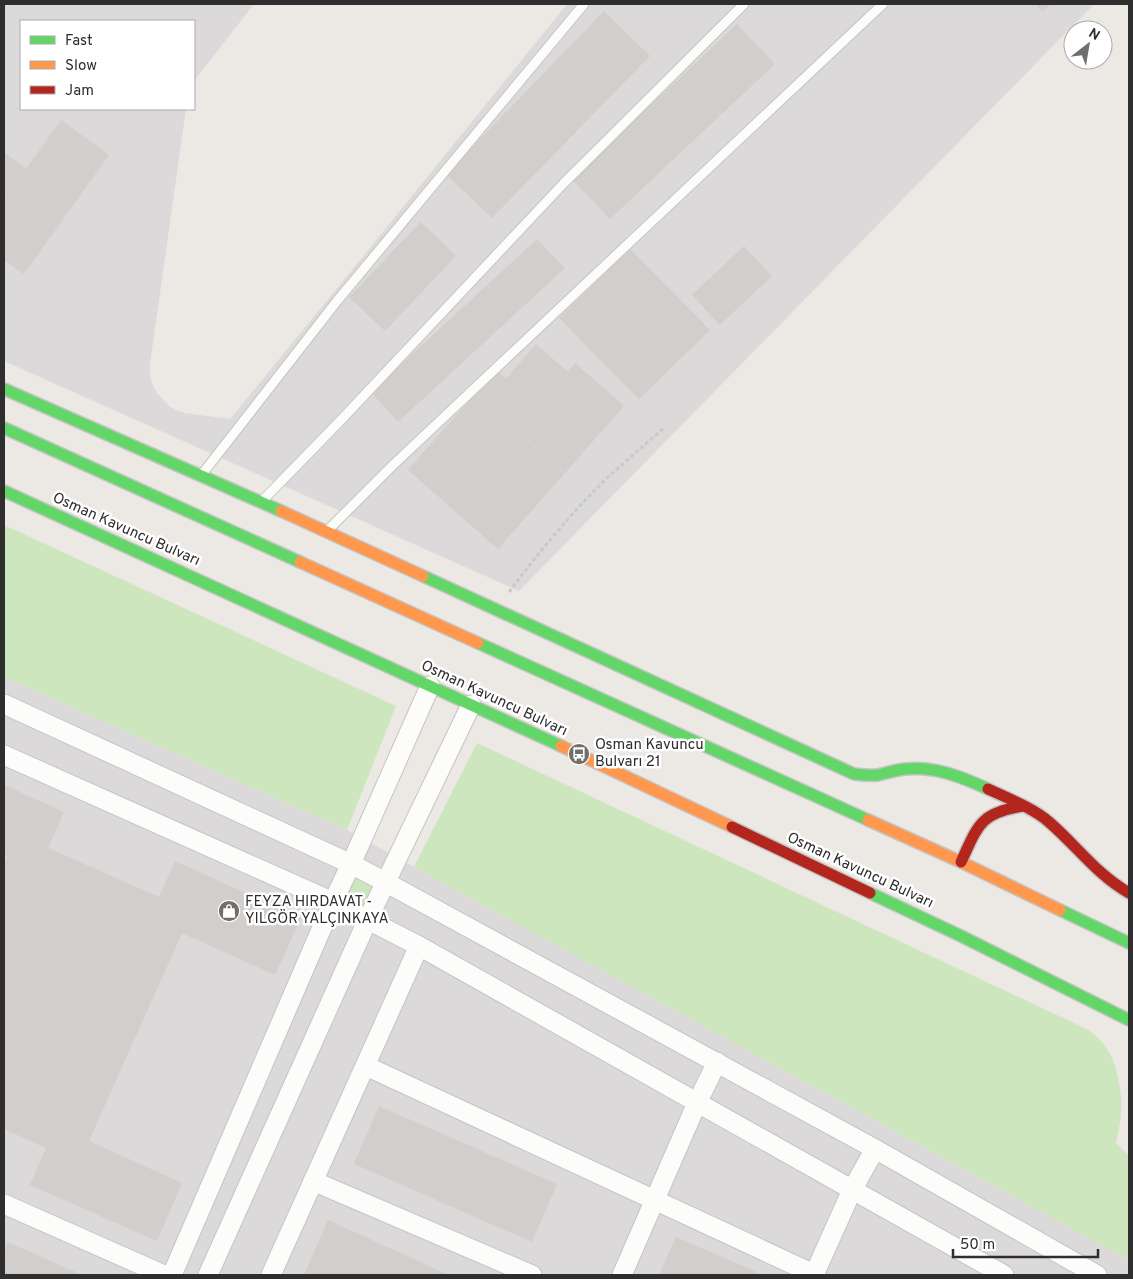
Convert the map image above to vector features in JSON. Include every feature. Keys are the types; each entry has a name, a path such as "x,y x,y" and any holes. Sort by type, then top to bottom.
{"main road":[{"path":"4,389 202,474 854,774 865,776 920,768 950,773 964,778 1023,806 1048,821 1096,869 1129,893"},
{"path":"4,428 961,862 1129,944"},
{"name":"Osman Kavuncu Bulvarı","path":"4,491 579,754 961,936 1129,1020"},
{"path":"964,778 973,795"},
{"path":"961,862 979,818 1023,806"}],"street":[{"path":"172,1275 333,902 430,686"},
{"path":"4,704 351,864 875,1149 1097,1275"},
{"path":"210,1274 368,919 387,883 471,705"},
{"path":"4,755 368,919 852,1190 996,1273"},
{"path":"271,1275 419,946"},
{"path":"622,1275 697,1103 717,1062"},
{"path":"366,1066 815,1275 852,1190 875,1149"},
{"path":"314,1181 532,1275"},
{"path":"4,1204 164,1275"}],"lane":[{"path":"202,474 338,300 584,4"},
{"path":"262,502 342,420 563,184 744,4"},
{"path":"326,531 883,4"}],"path":[{"path":"496,609 551,538 581,505 607,478 663,429"}],"shaded area":[{"path":"4,4 254,4 195,80 195,20 20,20 20,110 186,110 150,374 157,393 169,406 176,410 184,413 230,419 567,4 1094,4 1078,20 1063,20 1063,36 519,591 4,361"},
{"path":"4,677 347,830 1129,1260 1129,1275 4,1275"}],"green space":[{"path":"4,525 396,706 347,830 4,677"},
{"path":"477,743 1089,1030 1102,1043 1111,1056 1120,1088 1121,1115 1116,1143 1129,1156 1129,1260 414,867"},
{"path":"355,876 375,886 368,900 359,901 353,899 349,894 348,891"}],"building":[{"path":"1035,4 1051,4 1042,12"},
{"path":"604,11 650,56 492,218 446,174"},
{"path":"737,24 775,64 610,219 572,179"},
{"path":"61,120 109,155 24,274 4,260 4,200"},
{"path":"4,152 26,169 4,200"},
{"path":"421,222 456,256 385,331 349,297"},
{"path":"537,239 565,268 398,422 371,392"},
{"path":"744,246 772,276 720,325 692,295"},
{"path":"630,249 710,330 639,399 559,318"},
{"path":"536,344 568,372 575,363 624,406 565,473 475,394 496,370 506,379"},
{"path":"475,394 565,473 498,549 408,470"},
{"path":"4,785 64,812 48,848 159,897 175,861 301,918 275,975 182,933 89,1141 182,1183 157,1241 30,1185 46,1148 4,1129 4,864 7,856 4,855"},
{"path":"379,1106 557,1184 532,1242 354,1164"},
{"path":"328,1220 449,1275 304,1275"},
{"path":"676,1237 763,1275 659,1275"},
{"path":"8,1242 82,1275 4,1275 4,1252"}],"traffic: fast":[{"path":"4,389 281,511"},
{"path":"4,428 300,562"},
{"path":"4,491 561,746"},
{"path":"423,576 854,774 878,775 905,769 927,769 958,777 988,789"},
{"path":"478,643 868,820"},
{"path":"870,893 1129,1020"},
{"path":"1060,910 1129,943"}],"traffic: slow":[{"path":"281,511 423,576"},
{"path":"300,562 478,643"},
{"path":"561,746 732,827"},
{"path":"868,820 1060,910"}],"traffic: jam":[{"path":"988,789 1043,817 1097,869 1129,893"},
{"path":"961,862 976,830 982,823 997,813 1023,806"},
{"path":"732,827 870,893"}],"place":[{"name":"Osman Kavuncu Bulvarı 21","path":"579,754"},
{"name":"FEYZA HIRDAVAT - YILGÖR YALÇINKAYA","path":"229,911"}]}
